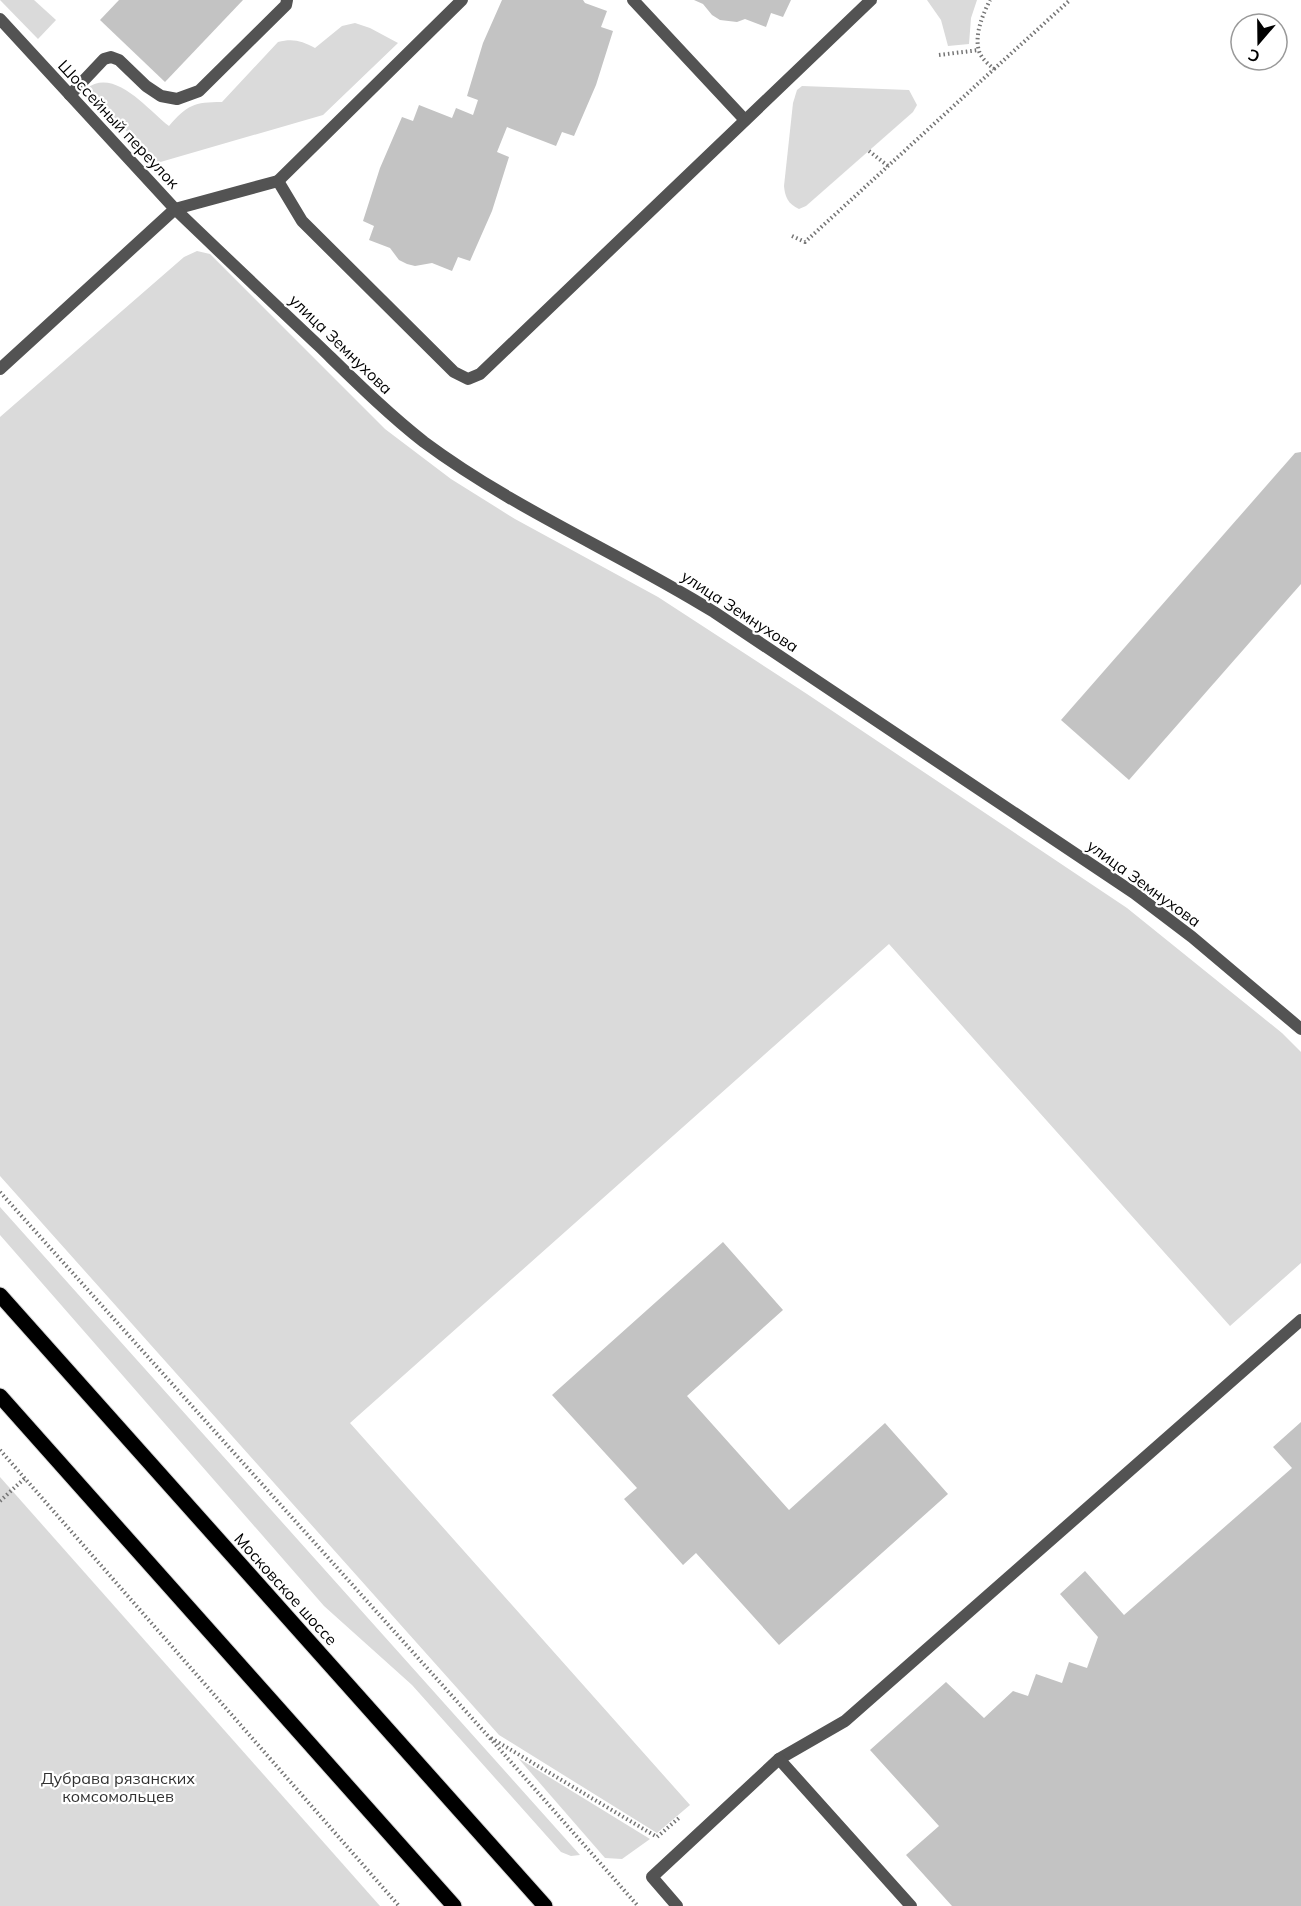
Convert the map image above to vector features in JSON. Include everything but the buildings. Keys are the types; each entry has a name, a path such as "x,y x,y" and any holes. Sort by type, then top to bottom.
{"main road":[{"name":"Московское шоссе","path":"0,1295 545,1906"},
{"path":"0,1396 454,1906"}],"street":[{"path":"70,95 104,59 111,57 119,60 146,86 161,96 177,99 199,91 286,5 287,0"},
{"path":"175,210 278,181 462,0"},
{"path":"633,0 746,120"},
{"path":"278,181 302,221 454,372 468,379 480,374 871,0"},
{"name":"Шоссейный переулок","path":"0,19 175,210 0,369"},
{"name":"улица Земнухова","path":"175,210 388,412 425,442 464,470 525,506 714,612 1095,866 1164,914 1301,1029"},
{"path":"677,1906 652,1877 779,1760 845,1721 1301,1320"},
{"path":"779,1760 911,1906"}],"path":[{"path":"990,0 981,22 979,50 982,57 994,69"},
{"path":"792,236 805,242 1070,0"},
{"path":"939,55 979,50"},
{"path":"869,151 888,166"},
{"path":"0,1192 638,1906"},
{"path":"0,1450 399,1906"},
{"path":"0,1500 25,1478"}],"green space":[{"path":"0,0 34,0 56,20 38,39"},
{"path":"927,0 977,0 971,18 969,44 948,46 941,20"},
{"path":"355,23 398,43 323,115 157,163 86,89 97,83 119,86 141,101 169,126 181,113 192,106 222,102 278,42 297,41 315,48 342,26"},
{"path":"802,86 909,90 917,105 913,112 806,206 799,209 788,200 784,186 793,103 797,90"},
{"path":"197,251 210,254 385,429 451,479 515,519 658,597 1127,908 1282,1033 1301,1052 1301,1263 1230,1326 889,944 350,1423 690,1805 657,1833 499,1735 0,1176 0,417 184,257"},
{"path":"0,1207 580,1855 571,1856 561,1852 412,1685 324,1606 0,1235"},
{"name":"Дубрава рязанских комсомольцев","path":"0,1477 380,1906 0,1906"},
{"path":"518,1758 650,1839 622,1859 605,1858"}]}
